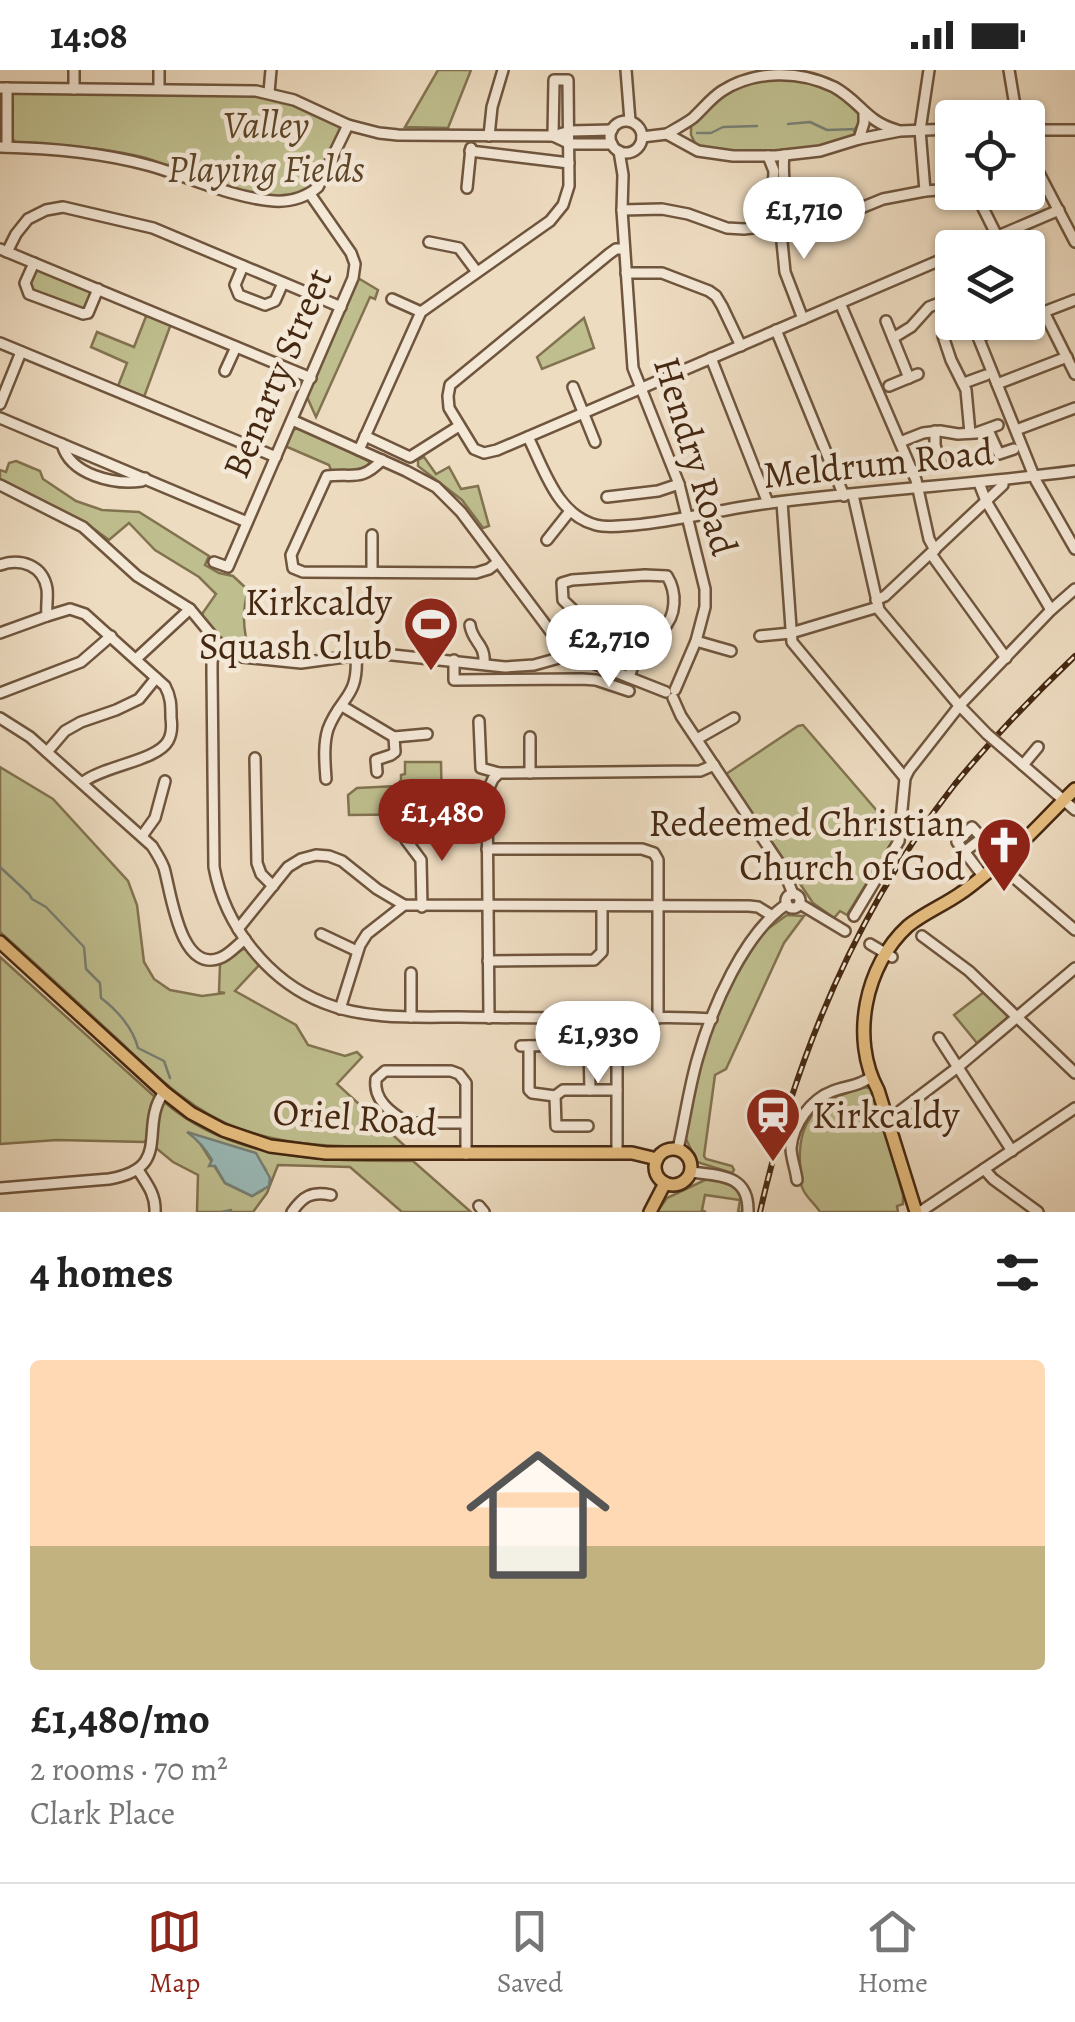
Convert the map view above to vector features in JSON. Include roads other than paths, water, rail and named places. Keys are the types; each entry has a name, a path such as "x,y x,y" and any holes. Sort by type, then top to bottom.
{"main road":[{"path":"878,1090 866,1080 865,1016 872,983 906,928 998,864 1075,789"},
{"name":"Oriel Road","path":"0,942 191,1113 223,1130 270,1146 326,1153 632,1153 656,1159"},
{"path":"889,955 872,1022 872,1052 878,1090 918,1212"},
{"path":"666,1150 678,1150 690,1160 687,1179 680,1184 664,1183 656,1174 656,1159 666,1150"},
{"path":"650,1212 664,1183"}],"street":[{"path":"74,70 74,89"},
{"path":"159,70 159,89"},
{"path":"268,92 271,70"},
{"path":"489,136 502,70"},
{"path":"620,149 626,70"},
{"path":"925,191 920,130 929,70"},
{"path":"1009,70 1014,100"},
{"path":"642,138 666,134 689,120 718,93 737,82 774,71 832,85 875,123 900,131"},
{"path":"359,450 420,312 550,221 562,205 569,186 568,80 554,80 553,136"},
{"path":"348,125 322,180 310,194 287,201 257,199 128,161 84,152 4,147 4,88 268,92 348,125 398,135 553,136 621,124 639,127 642,138 639,147 620,149 570,144 553,136"},
{"path":"859,139 864,113"},
{"path":"689,120 687,134 693,148"},
{"path":"666,134 693,148 733,156 768,156 820,151 900,131 935,130"},
{"path":"1045,130 1075,130"},
{"path":"467,188 472,136"},
{"name":"Hendry Road","path":"620,149 632,360 679,484 705,589 705,607 696,640 671,694"},
{"path":"470,151 569,164"},
{"path":"779,212 784,201 784,155"},
{"path":"768,156 774,172 773,191 785,272 803,319"},
{"path":"1045,184 1075,242"},
{"path":"622,210 662,209 727,228 780,226 823,220 883,199 935,190"},
{"name":"Benarty Street","path":"214,562 228,568 354,278 353,259 310,194"},
{"path":"311,378 4,250 28,219 46,210 63,208 153,228 341,307"},
{"path":"1011,230 1059,210"},
{"path":"429,242 458,248 477,272"},
{"path":"624,249 609,254 450,385 449,408 474,449 484,453 528,437 935,263"},
{"path":"34,262 26,283 29,294 84,314 88,313 98,289"},
{"path":"243,266 235,285 239,295 265,305 275,301 283,283"},
{"path":"626,273 662,273 709,291 716,296 740,346"},
{"path":"392,299 420,312"},
{"path":"1045,312 1075,300"},
{"path":"840,303 918,489 933,552 1006,658"},
{"path":"893,338 935,305"},
{"path":"1045,318 1075,374"},
{"path":"886,322 914,376 890,386"},
{"path":"776,330 848,495 877,606 987,734 1075,810"},
{"path":"943,340 946,362 964,383 970,434"},
{"path":"979,340 1034,476 1075,550"},
{"path":"0,344 276,457"},
{"path":"225,371 236,346"},
{"path":"0,404 21,352"},
{"path":"996,384 1066,357"},
{"path":"711,358 768,503"},
{"path":"964,383 986,374"},
{"path":"573,387 595,442"},
{"path":"1016,430 1075,408"},
{"path":"0,418 247,522"},
{"path":"292,420 436,487 460,512 551,632 571,650 595,664 671,694 681,716 783,869 793,894"},
{"path":"406,470 410,457 459,426"},
{"path":"900,442 924,432 970,434 993,428 999,454 1014,448"},
{"path":"935,431 940,462"},
{"path":"365,436 410,457"},
{"path":"528,437 554,491 570,512 548,540"},
{"path":"62,444 67,457 106,480 128,483 145,478"},
{"path":"292,568 291,556 327,476 360,475 370,472 382,460"},
{"name":"Meldrum Road","path":"570,512 609,527 768,503 1075,471"},
{"path":"760,636 792,633 877,606 991,498 1003,480"},
{"path":"979,483 1051,610"},
{"path":"606,497 658,491 679,484"},
{"path":"0,485 82,527 137,576 190,609 219,644 242,657 318,661 374,653 505,666 534,665 571,650"},
{"path":"782,502 795,647 904,778"},
{"path":"372,535 372,572"},
{"path":"0,566 18,562 38,571 48,592 46,616"},
{"path":"280,574 292,568 303,572 476,574 498,562"},
{"path":"590,626 563,600 562,583 646,575 666,576 671,582 672,616 665,628 640,649 629,676"},
{"path":"854,916 899,841 904,778 960,706 1075,590"},
{"path":"136,659 190,609"},
{"path":"0,633 62,610 78,610 166,686 171,698 172,730 167,744 154,753 90,776 82,783"},
{"path":"470,625 484,650 484,664"},
{"path":"0,693 81,662 111,636"},
{"path":"696,640 731,652"},
{"path":"219,644 212,660 212,854 219,890 226,910 245,939 296,988 340,1008 411,1016 712,1019"},
{"path":"326,779 329,728 358,676 356,654"},
{"path":"454,660 454,680 596,680 629,691"},
{"path":"534,665 535,680"},
{"path":"46,752 65,731 139,698 156,678"},
{"path":"342,706 394,738 428,734"},
{"path":"0,718 30,737 152,846 162,862 181,935 200,958 208,961 223,957 245,939"},
{"path":"697,739 734,718"},
{"path":"479,721 481,770 700,771 714,765"},
{"path":"530,736 530,773"},
{"path":"377,772 376,760 394,752 394,738"},
{"path":"1023,765 1038,748"},
{"path":"255,758 257,863 260,874 273,886"},
{"path":"488,1018 487,792 499,773"},
{"path":"142,836 155,818 165,781"},
{"path":"406,840 421,860 422,907"},
{"path":"487,850 649,850 658,860 658,1018"},
{"path":"964,852 982,876"},
{"path":"238,929 288,867 301,858 328,856 342,861 387,897 404,905 749,906 771,915"},
{"path":"998,864 1075,930"},
{"path":"787,904 787,897 793,894 799,896 800,904"},
{"path":"386,919 387,897"},
{"path":"787,904 792,908 800,904"},
{"path":"678,1150 698,1058 712,1019 757,931 787,904"},
{"path":"800,904 846,931"},
{"path":"340,1008 357,951 367,934 404,905"},
{"path":"488,961 594,960 602,952 602,906"},
{"path":"321,934 357,951"},
{"path":"922,936 969,971 1075,1073"},
{"path":"870,944 889,955"},
{"path":"888,1120 958,1067 1075,968"},
{"path":"411,1016 412,972"},
{"path":"617,1018 617,1154"},
{"path":"939,1038 1012,1151"},
{"path":"590,1090 589,1045 525,1046 529,1090 538,1096 555,1096 562,1090 590,1090 617,1090"},
{"path":"466,1123 408,1123 378,1098 376,1079 386,1072 456,1072 463,1077 466,1082 466,1123 466,1154"},
{"path":"796,1180 791,1151 800,1119 818,1098 866,1080"},
{"path":"0,1188 109,1179 138,1170 151,1144 155,1105 164,1092"},
{"path":"555,1096 556,1126 588,1126"},
{"path":"918,1212 1075,1108"},
{"path":"984,1169 1038,1212"},
{"path":"138,1170 156,1202 155,1212"},
{"path":"690,1172 733,1179 746,1192 748,1212"},
{"path":"292,1212 307,1196 317,1192 330,1195"}],"water":[{"path":"187,1132 256,1153 270,1178 269,1186 252,1196 225,1183 215,1166 209,1166 212,1160 207,1152"}],"waterway":[{"path":"788,124 810,122 827,130 857,129"},
{"path":"697,133 757,126"},
{"path":"0,867 84,947 86,969 100,983 101,998 124,1020 138,1048 164,1061 170,1078"},
{"path":"222,1212 231,1210"}],"railway":[{"path":"760,1212 791,1098 811,1042 859,934 888,882 955,784 1075,656"}],"place":[{"name":"Kirkcaldy Squash Club","path":"431,673"},
{"name":"Redeemed Christian Church of God","path":"1004,894"},
{"name":"Kirkcaldy","path":"773,1164"}],"park label":[{"name":"Valley Playing Fields","path":"266,146"}]}
